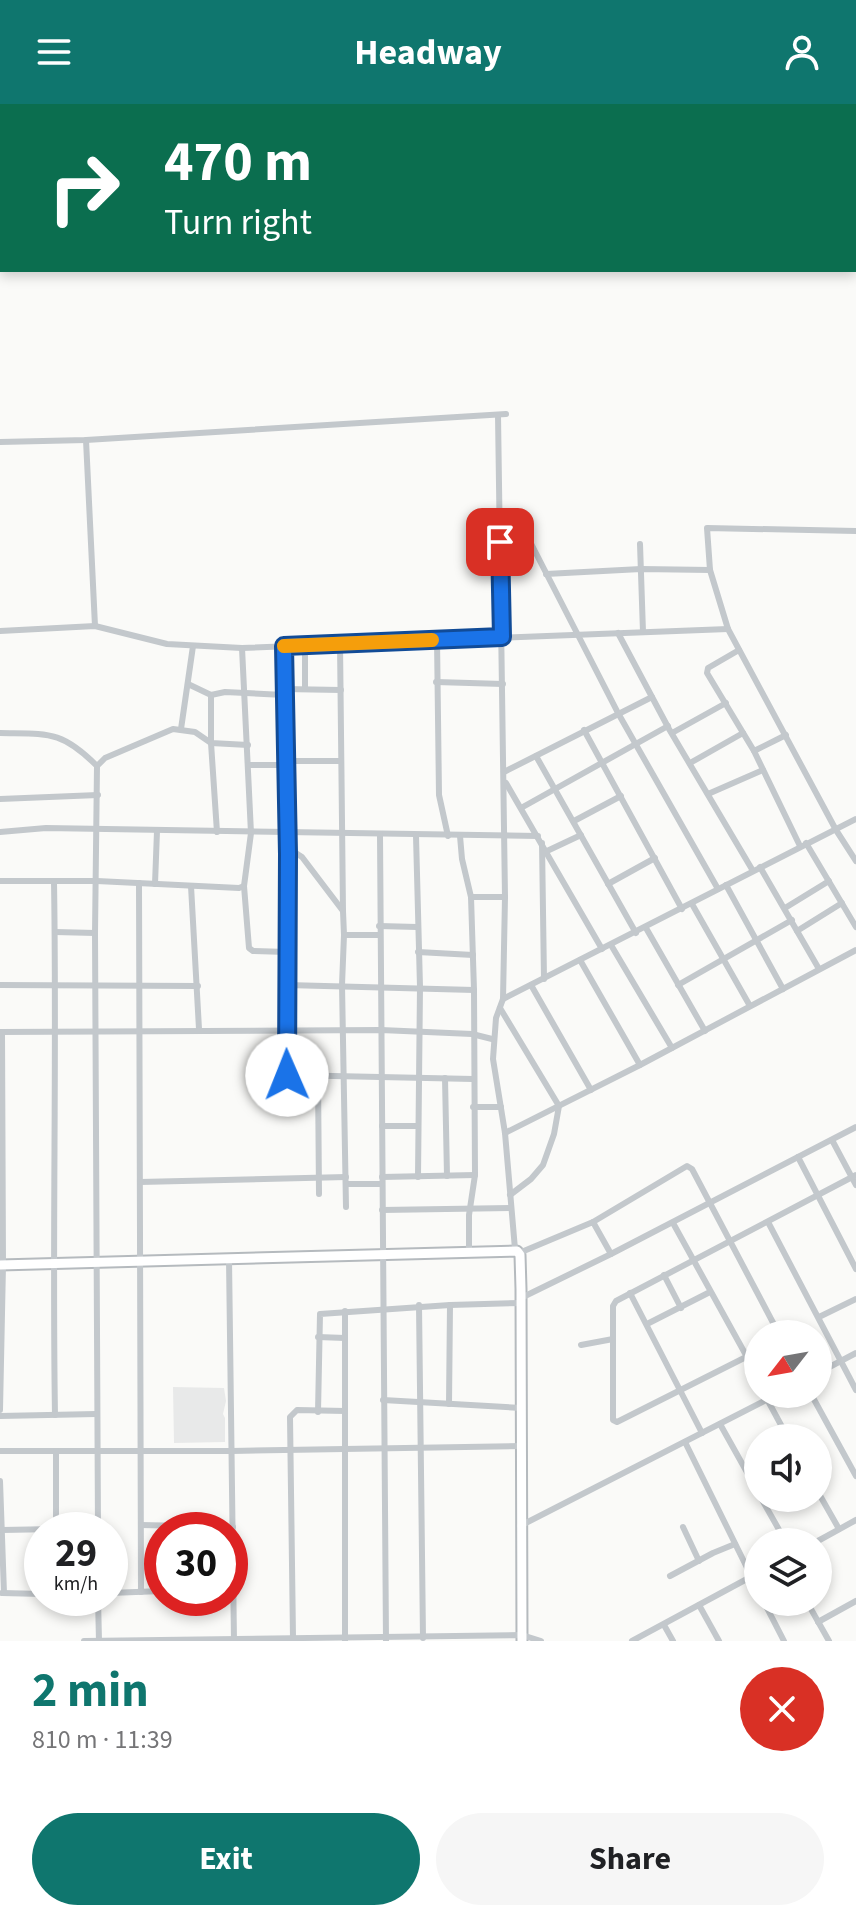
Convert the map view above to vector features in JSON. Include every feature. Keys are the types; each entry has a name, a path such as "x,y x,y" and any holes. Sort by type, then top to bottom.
{"main road":[{"path":"2,1265 517,1251 521,1300 522,1638"}],"street":[{"path":"0,442 86,440 506,414"},
{"path":"498,415 505,897 503,999 492,1039 517,1251 593,1222 687,1166 692,1169 772,1320"},
{"path":"86,440 95,626"},
{"path":"522,526 618,713 718,889"},
{"path":"856,531 707,528 710,570 728,629 836,830 856,861"},
{"path":"640,544 643,632"},
{"path":"546,574 641,569 710,570"},
{"path":"0,631 95,626 160,643 242,648 728,629"},
{"path":"618,633 708,794 785,908 819,969"},
{"path":"437,639 439,795 448,836"},
{"path":"340,643 346,1207"},
{"path":"305,645 305,689"},
{"path":"181,729 193,646"},
{"path":"284,646 288,833 287,1075 473,1079"},
{"path":"242,648 251,833 244,886 249,948 253,951 287,952"},
{"path":"739,650 707,670 803,845 856,927"},
{"path":"436,682 503,684"},
{"path":"188,684 211,695 341,690"},
{"path":"211,695 217,832"},
{"path":"504,776 584,730 652,697"},
{"path":"521,808 637,745 726,703"},
{"path":"97,766 105,758 163,732 181,729 195,732 211,743 248,745"},
{"path":"584,730 682,909"},
{"path":"0,733 59,737 78,747 97,766 95,1262 98,1512"},
{"path":"690,763 743,733"},
{"path":"754,751 786,735"},
{"path":"536,756 636,933"},
{"path":"249,765 341,761"},
{"path":"708,794 763,770"},
{"path":"504,776 602,949"},
{"path":"0,799 98,795"},
{"path":"574,821 621,796"},
{"path":"503,999 856,819"},
{"path":"0,832 46,828 540,839"},
{"path":"155,884 157,831"},
{"path":"380,835 386,1639"},
{"path":"547,851 581,835"},
{"path":"416,836 420,987 418,1177"},
{"path":"460,836 471,897 474,990 475,1175 469,1251"},
{"path":"540,839 544,979"},
{"path":"288,848 302,857 343,911"},
{"path":"608,884 655,858"},
{"path":"0,881 244,886"},
{"path":"785,908 829,881"},
{"path":"54,882 55,1415"},
{"path":"139,883 141,1592"},
{"path":"726,885 783,989"},
{"path":"191,886 199,1029"},
{"path":"471,897 505,897"},
{"path":"797,931 842,903"},
{"path":"692,904 750,1006"},
{"path":"678,985 792,920"},
{"path":"379,926 417,927"},
{"path":"646,928 705,1031"},
{"path":"55,932 95,933"},
{"path":"344,935 379,935"},
{"path":"611,945 672,1048"},
{"path":"505,1133 856,950"},
{"path":"418,952 473,955"},
{"path":"580,960 640,1065"},
{"path":"0,985 198,986"},
{"path":"287,985 474,990"},
{"path":"531,985 591,1090"},
{"path":"500,1008 559,1106 554,1134 543,1165 510,1195"},
{"path":"96,1414 0,1413 1,1032 381,1030 472,1034 492,1039"},
{"path":"318,1076 319,1194"},
{"path":"445,1078 447,1176"},
{"path":"473,1107 501,1107"},
{"path":"382,1126 418,1126"},
{"path":"318,1412 320,1314 521,1300 856,1127"},
{"path":"832,1140 854,1176 856,1185"},
{"path":"798,1157 856,1269"},
{"path":"140,1182 318,1176 382,1180 475,1175"},
{"path":"744,1359 615,1423 612,1418 613,1304 854,1176"},
{"path":"382,1210 511,1208"},
{"path":"593,1222 611,1254"},
{"path":"768,1222 856,1390"},
{"path":"673,1223 744,1352"},
{"path":"229,1259 233,1512"},
{"path":"664,1275 681,1308"},
{"path":"647,1324 710,1292"},
{"path":"630,1293 702,1433"},
{"path":"819,1317 856,1299"},
{"path":"419,1305 423,1639"},
{"path":"449,1404 450,1305"},
{"path":"345,1311 345,1639"},
{"path":"318,1337 345,1338"},
{"path":"581,1345 613,1339"},
{"path":"832,1366 856,1353"},
{"path":"383,1400 521,1408"},
{"path":"520,1526 750,1408"},
{"path":"819,1408 856,1476"},
{"path":"293,1638 291,1414 297,1410 345,1411"},
{"path":"720,1424 744,1463"},
{"path":"685,1442 744,1558"},
{"path":"0,1451 521,1446"},
{"path":"56,1451 56,1512"},
{"path":"0,1481 2,1593 24,1594"},
{"path":"829,1512 839,1529"},
{"path":"832,1533 856,1520"},
{"path":"683,1527 699,1561"},
{"path":"2,1530 24,1530"},
{"path":"670,1576 735,1544"},
{"path":"632,1641 744,1581"},
{"path":"128,1592 144,1592"},
{"path":"818,1622 856,1601"},
{"path":"699,1605 719,1641"},
{"path":"98,1616 99,1641"},
{"path":"233,1616 234,1640"},
{"path":"771,1616 784,1641"},
{"path":"815,1616 829,1641"},
{"path":"664,1625 673,1641"},
{"path":"84,1641 522,1638 541,1641"}],"shaded area":[{"path":"173,1387 224,1388 225,1442 174,1443"}],"slow traffic":[{"path":"284,646 432,640"}],"route":[{"path":"287,1075 288,854 284,646 502,637 500,542"}]}
